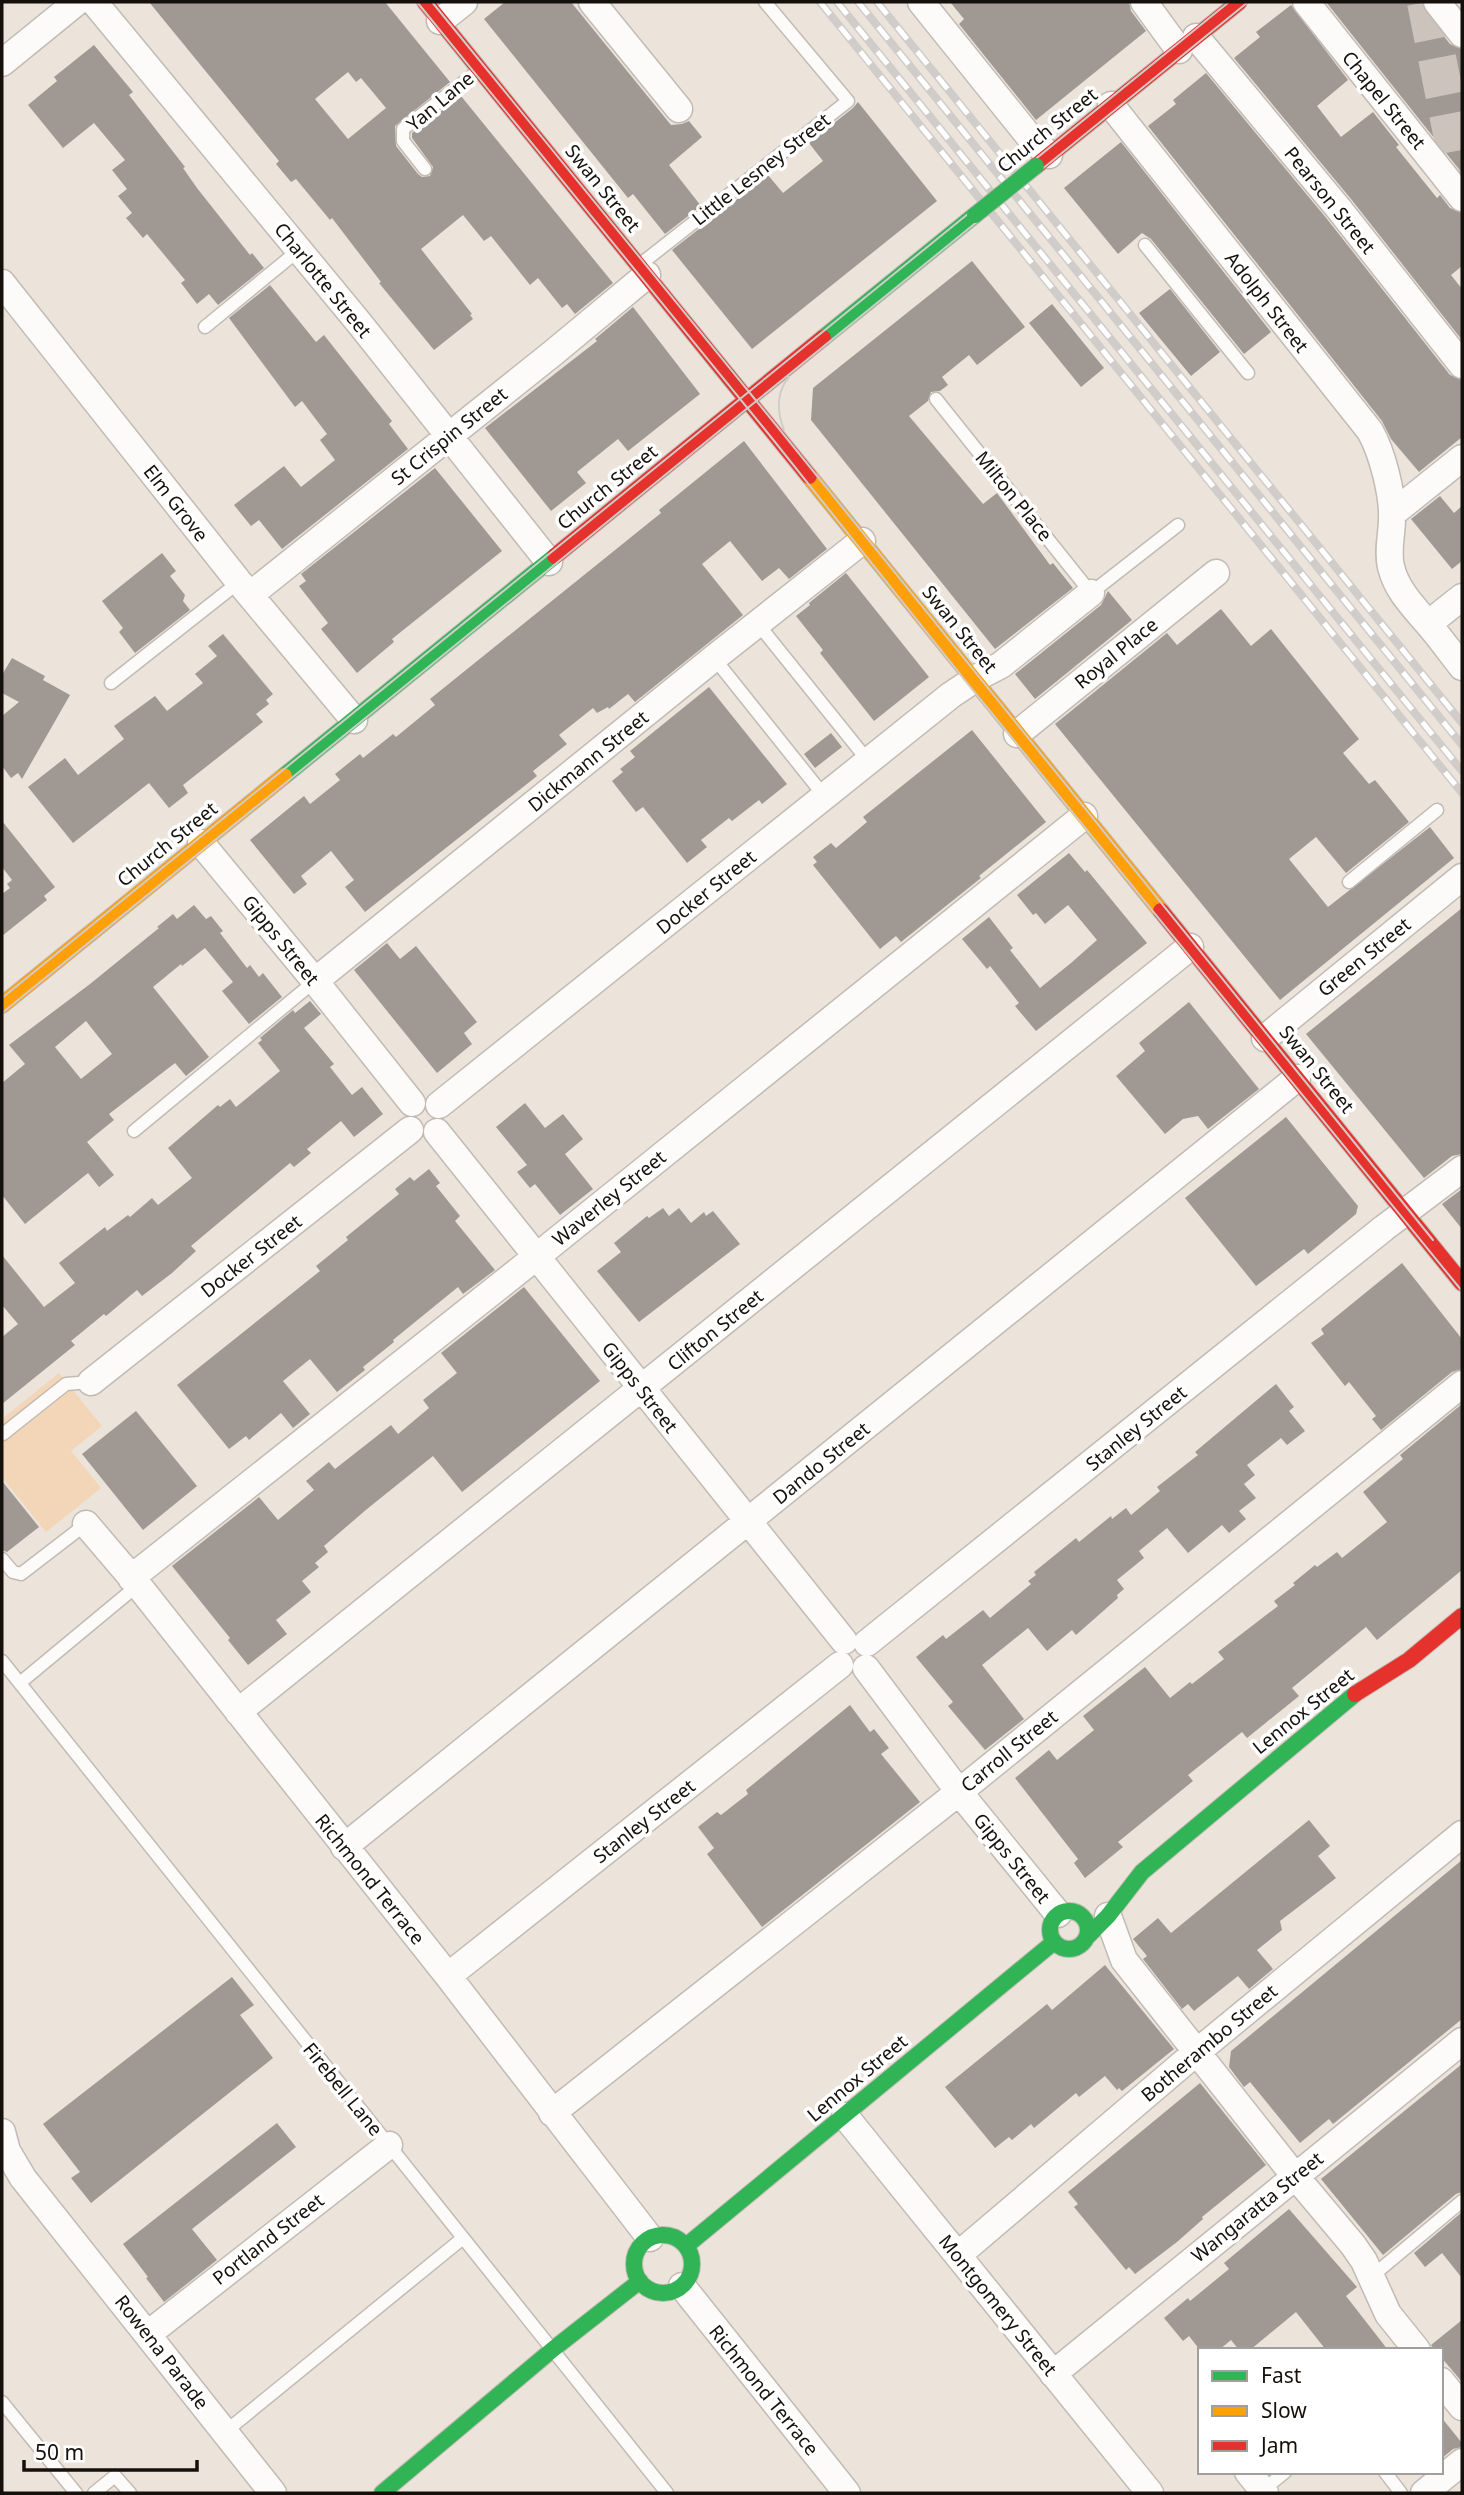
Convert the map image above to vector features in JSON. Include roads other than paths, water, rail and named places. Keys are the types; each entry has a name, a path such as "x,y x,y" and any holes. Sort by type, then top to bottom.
{"main road":[{"name":"Church Street","path":"2,1005 1238,2"},
{"name":"Swan Street","path":"432,11 1462,1283"},
{"name":"Lennox Street","path":"1064,1913 1101,1902 1142,1872 1347,1699 1409,1660 1462,1616"},
{"name":"Lennox Street","path":"1101,1902 1142,1872"},
{"path":"1085,1939 1088,1931 1085,1919 1076,1912 1064,1913 1054,1919 1050,1930 1054,1942 1063,1948 1074,1948 1085,1939 1101,1902"},
{"name":"Lennox Street","path":"686,2246 1054,1942"},
{"path":"670,2236 686,2246 692,2262 692,2272 682,2286 664,2293 655,2292 640,2281 636,2274 635,2258 643,2243 650,2238 670,2236"},
{"path":"382,2493 552,2350 640,2281"}],"street":[{"path":"2,63 77,2"},
{"name":"Charlotte Street","path":"94,2 299,250 549,562"},
{"path":"432,11 464,2"},
{"path":"592,2 679,109"},
{"path":"921,2 1028,135 1043,161"},
{"name":"Pearson Street","path":"1144,2 1187,43 1339,209 1462,365"},
{"name":"Chapel Street","path":"1306,2 1462,198"},
{"path":"1437,2 1462,34"},
{"name":"Adolph Street","path":"1111,105 1370,430 1382,459 1392,514 1388,547 1391,567 1399,589 1462,667"},
{"name":"St Crispin Street","path":"244,589 449,436 553,354 643,270"},
{"name":"Elm Grove","path":"2,283 244,589 354,720"},
{"path":"1392,514 1462,458"},
{"name":"Dickmann Street","path":"315,981 862,541"},
{"name":"Royal Place","path":"1017,734 1216,573"},
{"name":"Docker Street","path":"439,1105 951,695 1001,665 1091,593"},
{"path":"1428,624 1462,597"},
{"name":"Waverley Street","path":"135,1581 1084,816"},
{"name":"Gipps Street","path":"201,843 412,1103"},
{"name":"Green Street","path":"1265,1038 1462,877"},
{"name":"Clifton Street","path":"238,1712 1190,947"},
{"name":"Dando Street","path":"344,1847 1297,1078"},
{"path":"429,1099 439,1105 444,1116 438,1132 426,1137 410,1130 406,1119 412,1103 429,1099"},
{"name":"Docker Street","path":"91,1382 410,1130"},
{"name":"Gipps Street","path":"438,1132 854,1654 959,1792 1064,1913"},
{"name":"Stanley Street","path":"448,1976 1462,1169"},
{"name":"Carroll Street","path":"552,2113 959,1792 1462,1384"},
{"name":"Richmond Terrace","path":"86,1524 135,1581 448,1976 650,2238"},
{"name":"Botherambo Street","path":"958,2255 1197,2052 1462,1834"},
{"path":"1101,1902 1124,1960 1353,2245 1388,2314 1415,2348"},
{"path":"1085,1939 1124,1960"},
{"name":"Wangaratta Street","path":"1054,2374 1462,2041"},
{"name":"Montgomery Street","path":"845,2116 1150,2493"},
{"name":"Rowena Parade","path":"2,2132 7,2151 23,2178 273,2493"},
{"name":"Portland Street","path":"148,2334 389,2145"},
{"name":"Richmond Terrace","path":"682,2286 839,2491"},
{"path":"1443,2383 1462,2407"},
{"path":"1424,2493 1462,2462"}],"lane":[{"name":"Little Lesney Street","path":"643,270 848,101 765,2"},
{"name":"Yan Lane","path":"425,169 403,141 402,130 479,69"},
{"path":"1145,245 1248,373"},
{"path":"205,327 299,250"},
{"name":"Milton Place","path":"936,399 1091,593"},
{"path":"1091,593 1178,524"},
{"path":"111,683 244,589"},
{"path":"758,624 870,762"},
{"path":"714,658 825,797"},
{"path":"1349,882 1437,810"},
{"path":"134,1131 315,981"},
{"path":"2,1432 3,1434 66,1384 91,1382"},
{"path":"2,1559 13,1573 24,1573 86,1524"},
{"path":"20,1682 135,1581"},
{"name":"Firebell Lane","path":"2,1661 667,2493"},
{"path":"1371,2277 1462,2201"},
{"path":"225,2432 463,2238"},
{"path":"2,2402 76,2493"},
{"path":"1258,2485 1281,2474"},
{"path":"1387,2474 1401,2493"},
{"path":"94,2493 116,2476 130,2493"}],"tunnel":[{"path":"1426,2 1462,184"}],"tram line":[{"path":"417,2 1462,1291"},
{"path":"432,2 1433,1240"},
{"path":"2,998 1229,2"},
{"path":"2,1013 1248,2"},
{"path":"784,430 779,402 789,377"}],"railway":[{"path":"820,2 1462,793"},
{"path":"837,2 1462,771"},
{"path":"858,2 1462,745"},
{"path":"877,2 1462,723"}]}
